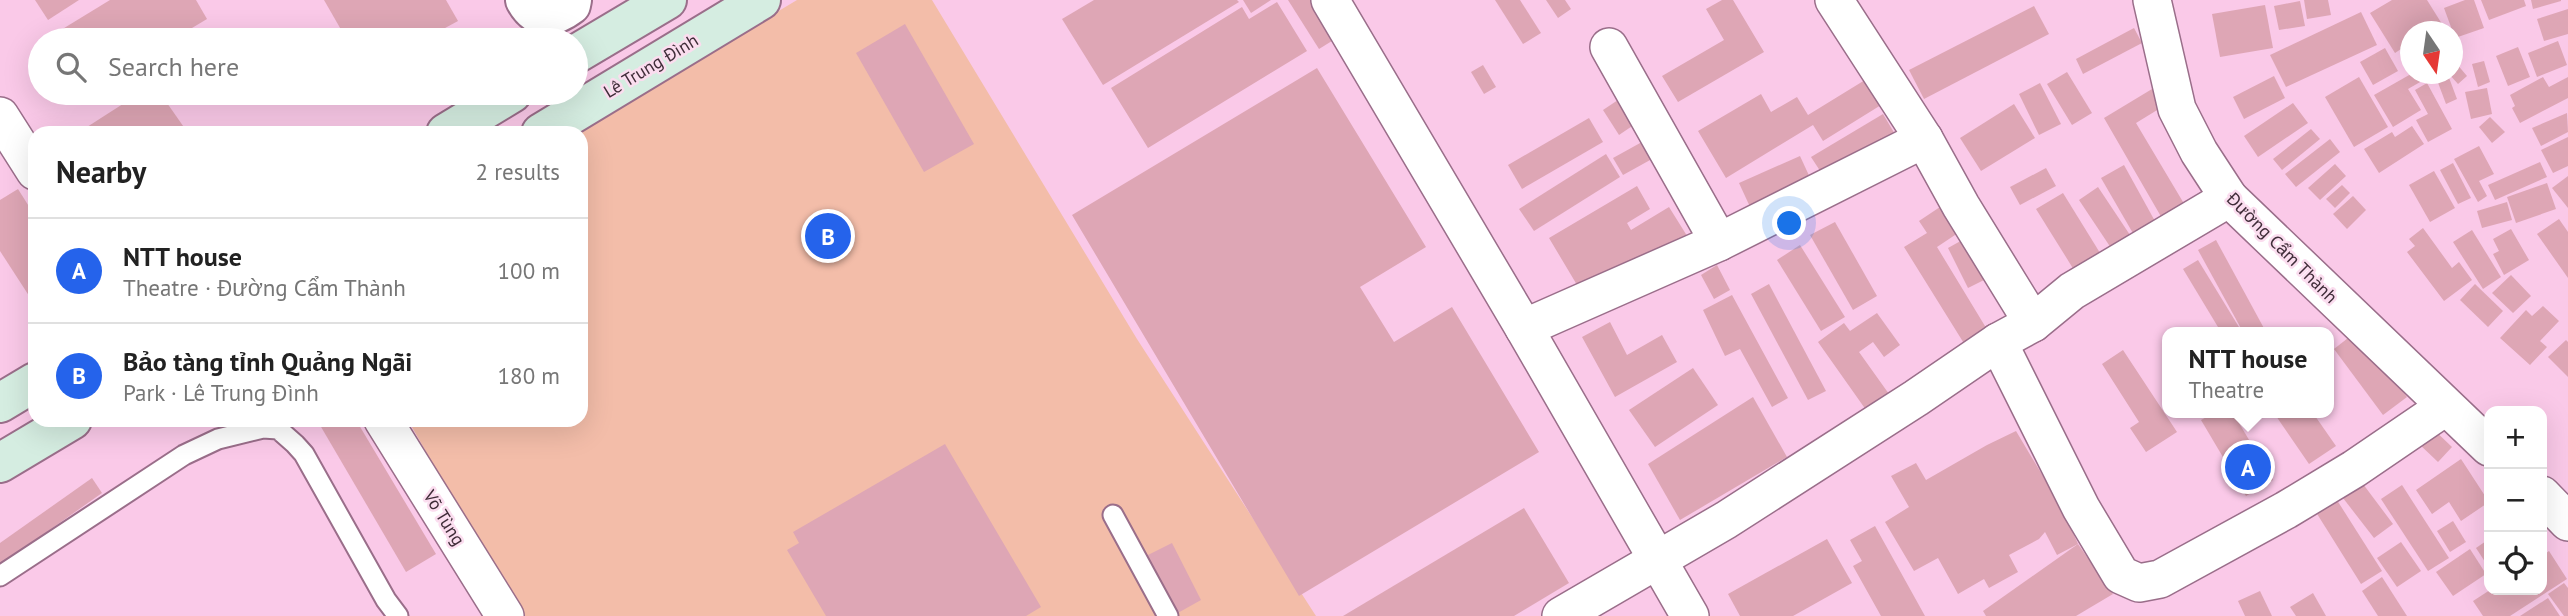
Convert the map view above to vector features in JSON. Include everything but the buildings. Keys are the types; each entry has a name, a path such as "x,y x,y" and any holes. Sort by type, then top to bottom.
{"main road":[{"path":"572,28 667,0"},
{"name":"Lê Trung Đình","path":"588,104 761,0"},
{"path":"588,70 602,95"},
{"path":"458,126 492,105"},
{"name":"Lê Trung Đình","path":"552,126 586,105"},
{"path":"0,403 28,386"},
{"path":"0,463 60,427"}],"street":[{"path":"1330,0 1690,616"},
{"path":"1834,0 1924,139 1961,206 2033,323"},
{"name":"Đường Cẩm Thành","path":"2152,0 2177,109 2199,152 2229,198 2484,442"},
{"path":"1609,47 1719,242"},
{"path":"0,116 28,160"},
{"path":"1524,328 1719,242 1924,139"},
{"path":"1561,616 1657,561 1793,477 1998,342 2033,323 2072,291 2229,198"},
{"path":"1998,342 2081,508 2121,575 2139,583 2160,579 2286,510 2354,469 2445,407"},
{"name":"Võ Tùng","path":"387,427 505,616"},
{"path":"2547,500 2568,522"}],"lane":[{"path":"0,576 184,454 218,439 263,428 278,429 304,454 386,600 398,616"},
{"path":"1113,515 1168,616"}],"shaded area":[{"path":"797,0 932,0 1137,339 1316,616 519,616 412,427 588,427 587,126"}],"place":[{"name":"Bảo tàng tỉnh Quảng Ngãi","path":"828,236"},
{"name":"NTT house","path":"2248,467"}]}
